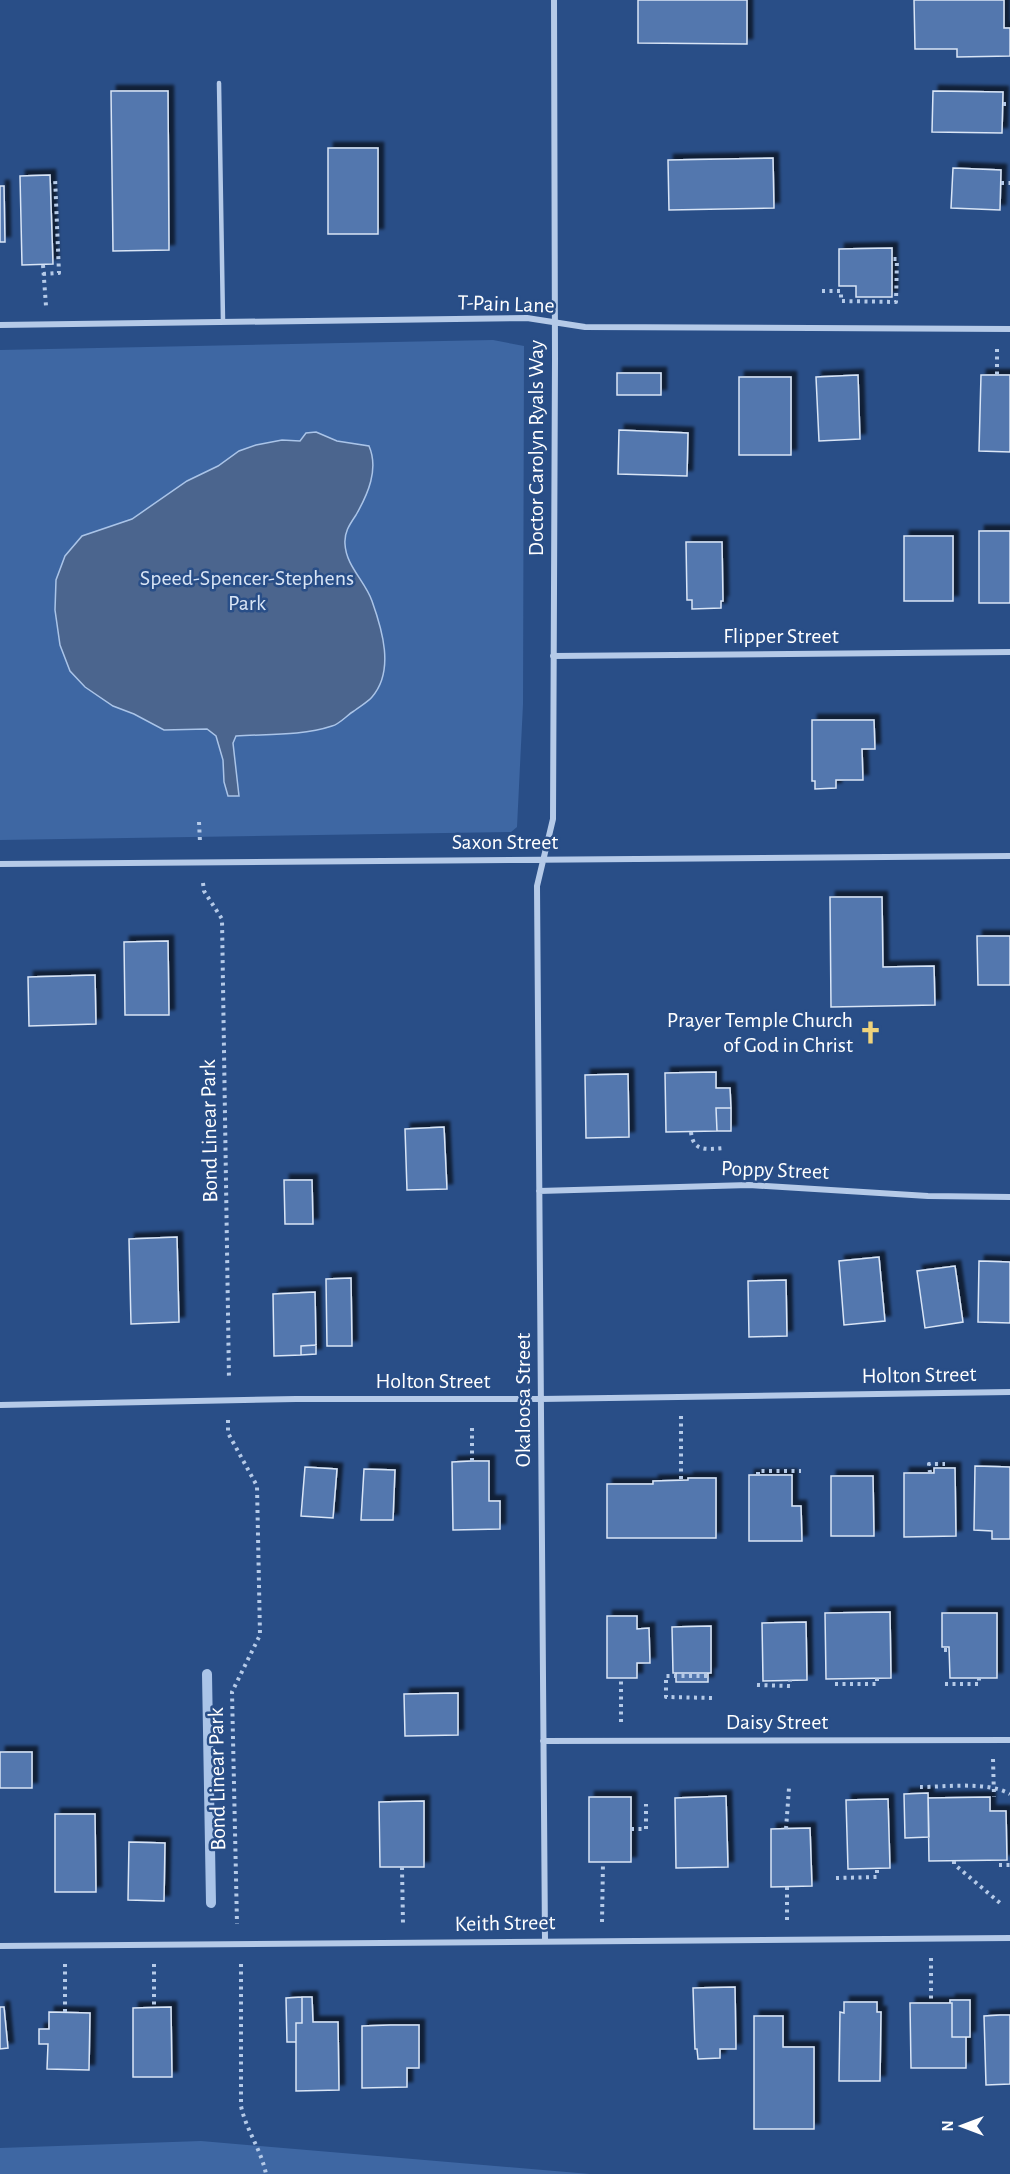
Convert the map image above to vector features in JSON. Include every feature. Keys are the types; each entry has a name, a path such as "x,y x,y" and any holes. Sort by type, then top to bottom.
{"street":[{"name":"Doctor Carolyn Ryals Way","path":"543,860 553,819 554,0"},
{"name":"T-Pain Lane","path":"0,325 527,318 585,327 1010,329"},
{"name":"Flipper Street","path":"553,656 1010,652"},
{"name":"Saxon Street","path":"0,864 1010,856"},
{"name":"Okaloosa Street","path":"543,860 537,886 545,1941"},
{"name":"Poppy Street","path":"539,1191 749,1185 909,1196 1010,1197"},
{"name":"Holton Street","path":"0,1405 296,1399 541,1399 1010,1392"},
{"name":"Daisy Street","path":"543,1741 1010,1740"},
{"name":"Keith Street","path":"0,1946 1010,1938"}],"lane":[{"path":"219,83 223,321"}],"path":[{"path":"1003,104 1010,104"},
{"path":"44,274 59,273 55,177"},
{"path":"1001,183 1010,183"},
{"path":"822,291 841,291 841,301 896,302 897,259 892,259"},
{"path":"43,265 47,324"},
{"path":"997,329 997,375"},
{"name":"Bond Linear Park","path":"204,891 222,919 229,1376"},
{"path":"691,1132 692,1139 698,1148 703,1150 724,1148"},
{"path":"681,1397 681,1480"},
{"path":"472,1428 472,1461"},
{"name":"Bond Linear Park","path":"228,1433 257,1486 260,1635 232,1692 237,1923"},
{"path":"930,1473 929,1464 945,1464"},
{"path":"758,1475 758,1471 801,1471"},
{"path":"706,1676 684,1674 666,1676 666,1697 712,1698"},
{"path":"621,1678 621,1740"},
{"path":"835,1684 877,1684 877,1678"},
{"path":"945,1684 980,1684 980,1678"},
{"path":"757,1685 790,1686 790,1680"},
{"path":"992,1740 994,1797"},
{"path":"921,1787 994,1788 1010,1794"},
{"path":"786,1829 789,1788"},
{"path":"631,1829 646,1829 646,1804"},
{"path":"954,1861 954,1864 1000,1903"},
{"path":"601,1940 603,1862"},
{"path":"999,1865 1010,1865"},
{"path":"402,1867 403,1943"},
{"path":"836,1878 877,1877 877,1868"},
{"path":"787,1887 787,1895"},
{"path":"931,1938 931,2003"},
{"path":"154,1945 154,2008"},
{"path":"64,1946 65,2012"},
{"path":"241,1968 241,2106 244,2123 262,2157 266,2174"}],"green space":[{"name":"Speed-Spencer-Stephens Park","path":"493,340 524,346 523,704 517,827 511,832 0,840 0,350"},
{"path":"201,2141 590,2174 0,2174 0,2148"}],"shaded area":[{"path":"316,432 337,441 369,446 372,455 371,481 348,528 345,544 352,566 372,601 379,624 384,650 383,675 379,687 370,699 335,725 297,733 236,736 233,743 239,796 228,796 224,782 223,760 216,736 207,729 164,730 113,706 85,687 70,671 60,645 55,610 56,580 65,556 82,536 132,519 187,481 218,466 239,451 282,440 300,441 306,433"}],"building":[{"path":"638,0 747,0 747,44 638,43"},
{"path":"914,0 1004,0 1004,28 1010,28 1010,56 957,57 957,49 915,49"},
{"path":"111,91 168,91 169,250 113,251"},
{"path":"933,91 1003,92 1002,133 932,132"},
{"path":"328,148 378,148 378,234 328,234"},
{"path":"773,158 774,208 669,210 668,160"},
{"path":"953,168 1001,170 1000,210 951,208"},
{"path":"50,175 53,264 22,265 20,176"},
{"path":"0,186 4,186 5,242 0,242"},
{"path":"892,248 892,297 856,297 856,286 839,286 839,249"},
{"path":"617,373 661,373 661,395 617,395"},
{"path":"858,375 860,439 819,441 816,377"},
{"path":"981,375 1010,375 1010,452 979,451"},
{"path":"739,377 791,377 791,455 739,455"},
{"path":"619,430 688,433 687,476 618,474"},
{"path":"979,531 1010,531 1010,603 979,603"},
{"path":"904,536 953,536 953,601 904,601"},
{"path":"686,542 722,542 723,601 721,601 721,608 692,609 692,600 687,600"},
{"path":"812,720 874,720 875,749 862,749 863,780 836,780 836,788 815,789 815,781 812,781"},
{"path":"830,897 882,897 883,967 934,966 935,1005 831,1007"},
{"path":"977,936 1010,936 1010,985 978,985"},
{"path":"168,941 169,1015 125,1015 124,942"},
{"path":"95,975 96,1024 29,1026 28,977"},
{"path":"716,1072 716,1088 730,1088 731,1108 716,1108 717,1131 666,1132 665,1073"},
{"path":"628,1074 629,1137 586,1138 585,1075"},
{"path":"716,1108 731,1108 731,1131 717,1131"},
{"path":"444,1127 447,1189 407,1190 405,1129"},
{"path":"284,1180 312,1180 313,1224 285,1224"},
{"path":"177,1237 179,1322 131,1324 129,1239"},
{"path":"879,1257 885,1321 844,1325 839,1261"},
{"path":"979,1261 1010,1262 1010,1323 978,1322"},
{"path":"955,1266 963,1322 925,1328 917,1271"},
{"path":"351,1278 352,1346 327,1346 326,1279"},
{"path":"786,1280 787,1336 749,1337 748,1281"},
{"path":"315,1292 316,1345 301,1346 301,1355 274,1356 273,1294"},
{"path":"316,1345 316,1354 301,1355 301,1346"},
{"path":"489,1461 489,1501 500,1501 500,1529 453,1530 452,1462"},
{"path":"975,1466 1010,1467 1010,1539 992,1539 992,1531 974,1530"},
{"path":"305,1467 337,1469 333,1518 301,1516"},
{"path":"934,1468 955,1468 956,1536 904,1537 904,1473 934,1473"},
{"path":"364,1469 395,1470 393,1520 361,1520"},
{"path":"749,1475 792,1475 792,1506 801,1506 802,1541 749,1541"},
{"path":"831,1476 873,1476 874,1536 831,1536"},
{"path":"688,1478 716,1478 716,1538 607,1538 607,1484 653,1484 653,1481 688,1480"},
{"path":"890,1612 891,1678 826,1679 825,1613"},
{"path":"942,1613 997,1613 997,1678 950,1678 949,1647 942,1647"},
{"path":"607,1616 637,1616 637,1629 649,1628 650,1663 637,1663 637,1678 607,1678"},
{"path":"806,1622 807,1680 763,1681 762,1623"},
{"path":"711,1626 711,1673 673,1673 672,1627"},
{"path":"676,1673 708,1673 708,1682 676,1682"},
{"path":"458,1693 458,1735 405,1736 404,1694"},
{"path":"0,1752 32,1752 32,1788 0,1788"},
{"path":"928,1793 929,1837 905,1838 904,1794"},
{"path":"726,1796 728,1867 676,1868 675,1798"},
{"path":"589,1797 631,1797 631,1862 589,1862"},
{"path":"990,1797 990,1811 1006,1811 1007,1860 929,1861 928,1798"},
{"path":"888,1799 890,1868 848,1869 846,1800"},
{"path":"424,1801 424,1867 380,1867 379,1802"},
{"path":"55,1814 95,1814 96,1892 55,1892"},
{"path":"810,1828 812,1886 771,1887 771,1829"},
{"path":"129,1842 165,1843 164,1901 128,1900"},
{"path":"735,1987 736,2049 720,2049 720,2058 698,2059 697,2049 695,2049 693,1988"},
{"path":"302,1997 312,1997 313,2022 338,2022 339,2090 296,2091 296,2023 302,2023"},
{"path":"302,1997 302,2023 296,2023 296,2042 287,2042 286,1998"},
{"path":"950,2000 970,2000 970,2037 952,2037 952,2003"},
{"path":"844,2002 877,2002 877,2012 881,2012 880,2081 839,2081 840,2012 844,2013"},
{"path":"910,2003 952,2003 952,2037 966,2037 966,2068 911,2068"},
{"path":"0,2007 4,2007 8,2048 0,2049"},
{"path":"171,2007 172,2077 133,2077 133,2008"},
{"path":"49,2012 90,2013 89,2070 47,2069 48,2044 39,2044 39,2029 49,2029"},
{"path":"1010,2015 1010,2084 986,2085 984,2016"},
{"path":"754,2016 783,2016 783,2047 814,2047 814,2129 754,2129"},
{"path":"419,2025 419,2068 407,2068 407,2087 362,2088 362,2026"}],"waterway":[{"path":"207,1674 211,1903"}],"place":[{"name":"Prayer Temple Church of God in Christ","path":"871,1033"}]}
